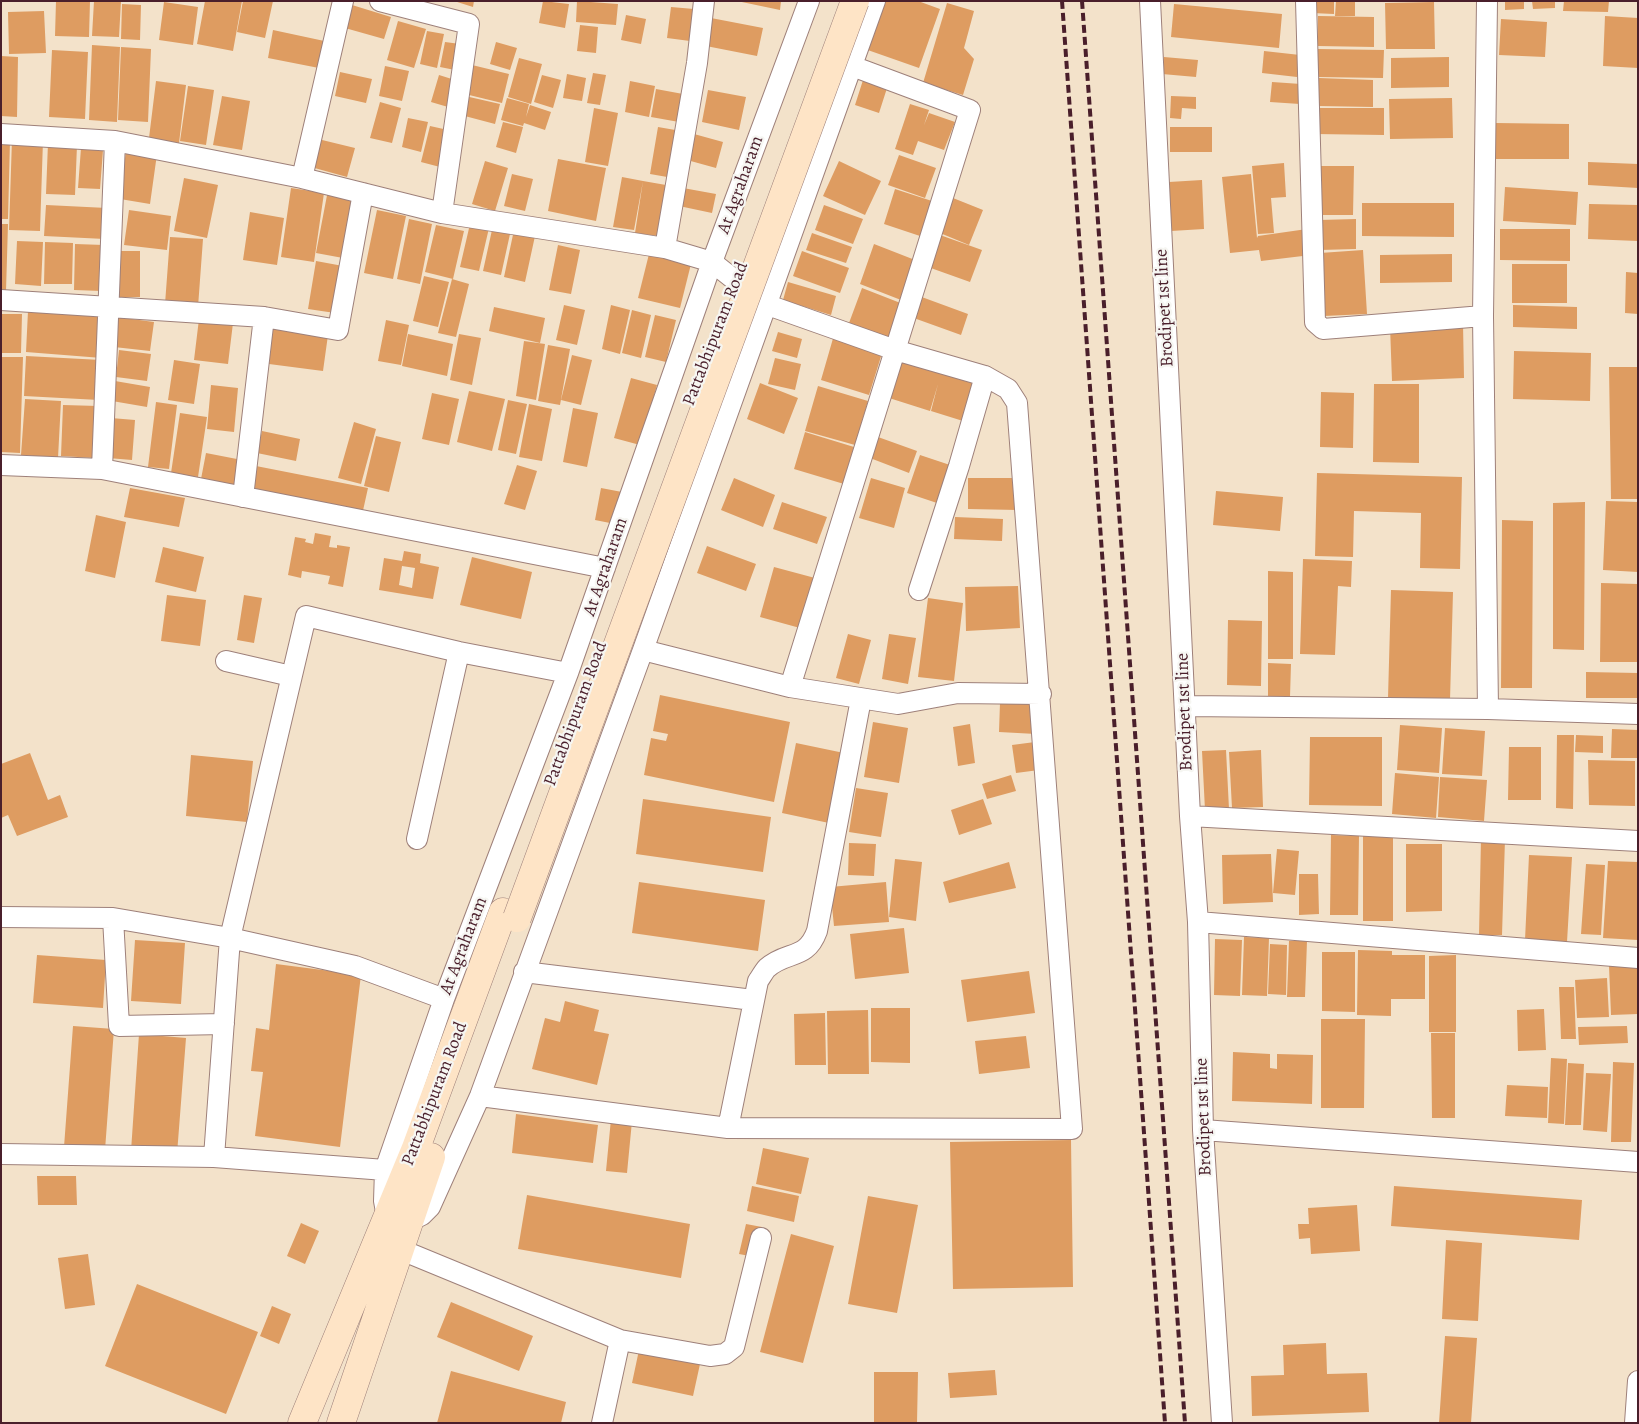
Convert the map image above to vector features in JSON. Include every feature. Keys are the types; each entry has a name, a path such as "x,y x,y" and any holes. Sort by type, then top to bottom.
{"street":[{"path":"302,178 343,1"},
{"path":"380,1 470,24 442,213"},
{"path":"665,248 698,63 704,1"},
{"name":"At Agraharam","path":"398,1220 384,1201 386,1170 444,999 568,673 712,262 809,1"},
{"name":"Pattabhipuram Road","path":"302,1423 398,1220 840,1"},
{"name":"Pattabhipuram Road","path":"510,915 855,1"},
{"path":"398,1220 422,1215 430,1207 480,1096 643,650 765,304 875,1"},
{"name":"Brodipet 1st line","path":"1150,1 1190,816 1198,922 1203,1130 1222,1423"},
{"path":"1306,1 1315,322 1323,329 1483,316"},
{"path":"1487,1 1483,316 1488,709"},
{"path":"790,687 970,110 852,66"},
{"path":"1,134 115,141 302,178 442,213 665,248 712,262 765,304 896,350 985,376 1008,389 1017,403 1041,694 1072,1129 728,1128 480,1096"},
{"path":"102,469 110,307 115,141"},
{"path":"1,300 264,317 338,330 363,193"},
{"path":"243,497 264,317"},
{"path":"919,590 959,466 985,376"},
{"path":"1,465 102,469 605,568"},
{"path":"214,1157 230,938 306,616 459,652 568,673"},
{"path":"643,650 790,687 898,704 958,693 1041,694"},
{"path":"417,839 459,652"},
{"path":"226,661 292,676"},
{"path":"728,1128 758,981 767,968 805,951 812,943 861,699"},
{"path":"1186,706 1488,709 1638,714"},
{"path":"1190,816 1638,841"},
{"path":"1,917 113,918 230,938 355,966 444,999"},
{"path":"113,918 119,1026 224,1024"},
{"path":"1198,922 1638,958"},
{"path":"524,972 753,1000"},
{"path":"1203,1130 1638,1162"},
{"path":"1,1154 214,1157 386,1170"},
{"name":"Pattabhipuram Road","path":"341,1423 399,1249 398,1220"},
{"path":"399,1249 620,1340 710,1356 725,1354 734,1347 761,1238"},
{"path":"602,1423 620,1340"},
{"path":"1635,1423 1638,1381"}],"building":[{"path":"56,1 90,1 89,37 55,36"},
{"path":"94,1 121,1 119,37 92,36"},
{"path":"205,1 242,1 233,51 197,44"},
{"path":"243,1 273,1 265,38 237,32"},
{"path":"454,1 474,1 473,7"},
{"path":"543,1 569,4 565,28 539,23"},
{"path":"577,1 618,4 616,25 576,22"},
{"path":"737,1 781,1 780,10"},
{"path":"878,1 918,1 940,9 919,68 862,48"},
{"path":"1312,1 1334,1 1334,14 1312,13"},
{"path":"1336,1 1355,1 1355,16 1335,16"},
{"path":"1505,1 1524,1 1524,9 1505,10"},
{"path":"1532,1 1555,1 1555,8 1533,9"},
{"path":"1564,1 1609,1 1608,12 1563,11"},
{"path":"164,2 198,7 193,45 159,40"},
{"path":"1434,2 1435,49 1386,49 1385,3"},
{"path":"947,3 974,11 964,48 974,59 963,95 923,83"},
{"path":"122,4 141,5 140,40 121,39"},
{"path":"1174,4 1282,14 1279,48 1171,37"},
{"path":"352,5 391,17 384,39 345,28"},
{"path":"671,7 694,9 690,41 667,38"},
{"path":"44,11 46,53 9,54 8,12"},
{"path":"626,15 646,19 641,44 621,40"},
{"path":"1318,16 1374,17 1374,47 1318,46"},
{"path":"1605,16 1638,18 1638,68 1603,66"},
{"path":"711,18 763,28 757,56 706,46"},
{"path":"1501,19 1547,22 1545,57 1499,55"},
{"path":"398,21 426,29 414,68 387,60"},
{"path":"580,25 598,27 596,53 577,51"},
{"path":"273,30 329,42 324,69 268,58"},
{"path":"427,31 444,34 437,68 420,64"},
{"path":"445,42 460,44 455,70 440,67"},
{"path":"496,42 517,48 510,70 490,64"},
{"path":"92,45 120,47 117,122 89,120"},
{"path":"121,47 151,49 148,122 118,120"},
{"path":"1318,49 1384,50 1383,78 1318,77"},
{"path":"52,50 88,52 85,119 49,117"},
{"path":"1264,51 1300,55 1297,77 1262,73"},
{"path":"1,56 18,57 17,117 1,116"},
{"path":"1164,57 1198,60 1196,77 1162,74"},
{"path":"1449,57 1449,87 1391,88 1391,58"},
{"path":"519,58 542,64 531,104 508,97"},
{"path":"472,65 509,74 502,103 465,94"},
{"path":"385,66 409,71 402,101 379,96"},
{"path":"340,72 372,79 366,103 335,96"},
{"path":"593,73 606,75 600,105 587,103"},
{"path":"567,74 586,78 582,101 563,98"},
{"path":"439,75 455,80 448,107 431,102"},
{"path":"542,75 561,80 553,108 534,102"},
{"path":"864,77 888,85 879,113 855,105"},
{"path":"1319,78 1373,80 1373,107 1319,106"},
{"path":"156,81 186,85 179,143 149,138"},
{"path":"630,81 655,86 649,117 625,112"},
{"path":"1272,82 1301,84 1300,104 1270,102"},
{"path":"188,86 214,90 206,145 180,141"},
{"path":"656,89 683,94 679,122 651,117"},
{"path":"708,90 746,97 739,130 702,122"},
{"path":"222,96 250,101 242,150 213,145"},
{"path":"465,96 500,104 495,124 461,115"},
{"path":"1171,96 1196,97 1196,109 1182,108 1181,119 1170,118"},
{"path":"507,98 529,104 526,117 530,105 551,112 545,130 524,123 523,126 501,120"},
{"path":"1452,98 1453,138 1390,139 1389,99"},
{"path":"380,102 401,108 392,143 370,138"},
{"path":"910,104 929,110 924,125 929,113 955,122 944,150 918,141 913,155 895,149"},
{"path":"594,108 618,113 608,166 585,162"},
{"path":"1315,108 1384,108 1384,135 1315,134"},
{"path":"408,118 428,122 421,152 402,147"},
{"path":"503,122 523,127 516,153 496,147"},
{"path":"1496,123 1569,124 1569,159 1495,159"},
{"path":"430,126 448,130 440,167 421,162"},
{"path":"658,127 681,131 673,178 650,174"},
{"path":"1170,127 1212,127 1212,152 1170,152"},
{"path":"694,134 723,142 716,168 687,160"},
{"path":"1,139 10,140 8,219 1,219"},
{"path":"12,139 43,140 40,231 9,230"},
{"path":"318,139 355,148 347,177 311,167"},
{"path":"48,143 77,145 75,195 46,194"},
{"path":"81,148 103,150 100,189 78,188"},
{"path":"126,150 157,154 150,204 120,199"},
{"path":"899,155 936,168 925,198 888,185"},
{"path":"558,159 606,168 596,221 548,211"},
{"path":"485,161 508,168 495,211 472,204"},
{"path":"839,161 881,181 865,215 823,196"},
{"path":"1588,162 1638,164 1638,188 1588,185"},
{"path":"1284,163 1286,197 1271,198 1274,233 1258,234 1252,166"},
{"path":"1321,166 1354,166 1353,215 1320,215"},
{"path":"512,174 533,179 525,211 504,206"},
{"path":"1251,174 1257,238 1258,236 1307,229 1311,255 1261,261 1259,250 1230,253 1222,177"},
{"path":"622,177 643,181 634,230 613,227"},
{"path":"184,178 218,185 207,238 174,231"},
{"path":"1202,180 1204,229 1171,231 1169,182"},
{"path":"643,181 666,185 658,236 635,233"},
{"path":"1505,187 1578,192 1576,225 1503,221"},
{"path":"291,188 324,193 314,262 281,257"},
{"path":"683,188 716,194 712,213 679,206"},
{"path":"895,189 935,202 923,237 884,224"},
{"path":"328,190 354,195 343,258 316,253"},
{"path":"953,198 983,210 969,245 940,233"},
{"path":"1362,203 1454,203 1454,237 1362,236"},
{"path":"1589,204 1638,205 1638,241 1588,239"},
{"path":"46,205 107,208 105,239 44,236"},
{"path":"824,205 863,219 853,244 815,230"},
{"path":"129,210 171,216 167,250 124,245"},
{"path":"377,210 406,216 393,279 364,273"},
{"path":"250,212 284,218 277,265 243,260"},
{"path":"409,219 432,224 420,284 397,279"},
{"path":"1356,219 1356,249 1320,250 1319,220"},
{"path":"1,224 8,224 6,291 1,291"},
{"path":"470,224 489,228 479,271 460,267"},
{"path":"436,225 464,231 453,279 425,272"},
{"path":"1500,229 1570,229 1570,261 1500,260"},
{"path":"492,230 510,234 501,275 483,271"},
{"path":"514,230 535,236 525,282 504,277"},
{"path":"812,233 852,247 846,263 806,250"},
{"path":"940,235 982,250 970,282 928,267"},
{"path":"170,237 203,239 198,307 165,304"},
{"path":"17,241 43,242 41,286 15,284"},
{"path":"45,242 73,243 72,284 44,284"},
{"path":"75,244 104,245 102,291 74,290"},
{"path":"874,244 915,260 901,300 860,284"},
{"path":"558,245 580,250 571,294 549,290"},
{"path":"1363,250 1367,314 1324,316 1320,253"},
{"path":"116,251 140,251 140,297 116,297"},
{"path":"802,251 849,268 840,293 793,276"},
{"path":"649,254 691,264 680,308 638,298"},
{"path":"1452,254 1452,282 1380,283 1380,255"},
{"path":"316,261 343,266 335,313 308,309"},
{"path":"1512,264 1567,264 1567,303 1512,303"},
{"path":"1626,272 1638,273 1638,314 1625,313"},
{"path":"424,276 449,282 438,327 413,321"},
{"path":"452,279 469,284 456,337 438,333"},
{"path":"788,282 836,296 831,315 783,300"},
{"path":"862,288 903,304 891,338 849,323"},
{"path":"919,296 968,314 961,335 911,317"},
{"path":"564,305 585,310 577,345 556,340"},
{"path":"611,305 630,310 620,354 602,349"},
{"path":"1513,305 1577,307 1577,329 1513,327"},
{"path":"494,307 545,318 540,343 489,331"},
{"path":"632,310 651,315 641,358 622,353"},
{"path":"28,311 104,317 102,358 26,352"},
{"path":"1,314 22,314 21,353 1,353"},
{"path":"655,315 676,320 666,362 645,357"},
{"path":"117,317 154,322 150,351 114,347"},
{"path":"199,319 233,323 228,364 194,360"},
{"path":"386,320 409,325 401,365 378,361"},
{"path":"1463,323 1464,378 1392,381 1390,326"},
{"path":"273,328 328,335 323,371 269,364"},
{"path":"778,332 802,339 797,358 772,351"},
{"path":"408,334 453,344 447,376 402,366"},
{"path":"459,334 481,338 472,385 450,380"},
{"path":"834,335 883,350 869,395 821,380"},
{"path":"524,341 545,344 536,400 516,396"},
{"path":"548,345 570,349 560,405 538,401"},
{"path":"119,350 151,354 147,381 116,377"},
{"path":"1514,351 1591,353 1590,401 1513,399"},
{"path":"572,355 592,360 581,405 561,400"},
{"path":"26,356 101,360 99,400 24,396"},
{"path":"1,357 23,357 20,453 1,452"},
{"path":"775,358 801,364 795,390 768,384"},
{"path":"899,358 974,384 963,421 931,411 938,384 930,411 886,397"},
{"path":"174,360 200,364 194,404 168,400"},
{"path":"1609,367 1638,367 1638,499 1611,499"},
{"path":"631,378 657,385 640,445 614,438"},
{"path":"115,381 150,387 147,407 112,401"},
{"path":"760,383 798,398 784,434 747,419"},
{"path":"1374,384 1419,384 1419,463 1373,462"},
{"path":"211,385 238,388 234,432 207,429"},
{"path":"818,386 868,401 855,445 805,431"},
{"path":"469,391 505,399 492,451 457,442"},
{"path":"1321,392 1354,393 1353,448 1320,447"},
{"path":"432,393 459,399 449,445 422,439"},
{"path":"25,399 61,401 58,458 21,455"},
{"path":"508,400 527,404 516,454 498,450"},
{"path":"156,402 177,405 169,469 148,467"},
{"path":"529,404 552,409 542,461 519,457"},
{"path":"63,405 98,406 96,458 61,456"},
{"path":"573,408 598,413 587,467 563,462"},
{"path":"180,413 207,417 198,477 171,473"},
{"path":"111,418 135,420 132,460 108,458"},
{"path":"354,422 376,429 361,484 338,478"},
{"path":"262,431 300,439 296,461 257,453"},
{"path":"805,432 854,447 844,484 794,469"},
{"path":"376,436 401,442 389,492 364,486"},
{"path":"878,437 917,451 909,473 870,458"},
{"path":"206,453 242,460 238,486 201,479"},
{"path":"920,455 956,467 943,505 907,493"},
{"path":"517,465 537,471 525,510 504,504"},
{"path":"256,466 368,488 362,515 251,493"},
{"path":"1317,473 1462,477 1460,569 1420,568 1421,513 1354,511 1353,557 1315,556"},
{"path":"734,478 775,495 763,527 721,510"},
{"path":"871,478 905,488 894,528 859,518"},
{"path":"968,478 1018,478 1018,510 968,509"},
{"path":"130,488 185,498 179,527 124,517"},
{"path":"601,488 622,492 615,524 595,520"},
{"path":"1216,491 1283,497 1280,531 1213,525"},
{"path":"1606,501 1638,502 1638,572 1603,570"},
{"path":"782,502 827,517 817,544 773,529"},
{"path":"1585,502 1584,650 1553,649 1553,503"},
{"path":"96,515 126,522 115,578 85,571"},
{"path":"955,517 1003,519 1002,541 954,539"},
{"path":"1502,520 1533,521 1532,688 1501,688"},
{"path":"315,533 331,536 329,547 337,548 337,545 350,547 343,587 328,584 330,576 302,571 301,578 288,575 295,537 306,539 305,542 313,544"},
{"path":"707,546 756,564 746,591 697,573"},
{"path":"163,547 204,557 196,592 155,582"},
{"path":"404,551 421,554 420,563 439,567 433,599 379,590 384,558 402,561","holes":["402,566 415,568 412,588 399,585"]},
{"path":"472,557 532,572 521,619 460,605"},
{"path":"1303,559 1352,561 1351,587 1338,586 1335,655 1300,654"},
{"path":"774,567 815,578 800,628 760,617"},
{"path":"1268,571 1293,572 1293,659 1268,659"},
{"path":"1601,583 1638,584 1638,662 1600,662"},
{"path":"1018,586 1020,628 966,631 965,587"},
{"path":"1391,590 1453,592 1450,700 1388,698"},
{"path":"167,595 206,600 200,646 161,641"},
{"path":"244,595 262,598 254,643 237,640"},
{"path":"928,598 963,603 954,681 918,677"},
{"path":"1228,620 1262,621 1261,686 1227,685"},
{"path":"848,634 871,640 859,684 836,678"},
{"path":"889,634 916,638 908,684 882,679"},
{"path":"1268,663 1291,664 1290,697 1268,696"},
{"path":"1586,672 1638,673 1638,698 1586,698"},
{"path":"660,695 790,722 774,802 644,775 651,738 666,741 668,734 653,731"},
{"path":"1000,703 1038,704 1036,734 999,732"},
{"path":"873,722 908,728 899,783 864,777"},
{"path":"970,724 975,763 958,766 953,727"},
{"path":"1400,725 1442,728 1439,773 1397,770"},
{"path":"1445,728 1485,731 1482,776 1442,774"},
{"path":"1612,729 1638,730 1638,758 1611,758"},
{"path":"1557,735 1574,735 1573,809 1556,808"},
{"path":"1576,735 1603,736 1603,753 1575,752"},
{"path":"1310,737 1382,737 1382,806 1309,805"},
{"path":"1035,742 1039,770 1016,773 1012,745"},
{"path":"796,743 844,753 829,823 782,813"},
{"path":"1509,747 1541,747 1541,800 1508,800"},
{"path":"1226,750 1229,809 1205,810 1202,751"},
{"path":"1261,750 1263,807 1232,808 1229,752"},
{"path":"30,753 48,800 60,795 68,817 17,836 8,815 1,818 1,764"},
{"path":"191,755 253,761 247,822 186,816"},
{"path":"1588,760 1635,761 1635,806 1589,805"},
{"path":"1395,773 1439,777 1436,818 1392,814"},
{"path":"1011,775 1016,791 987,799 982,784"},
{"path":"1440,777 1487,780 1484,821 1438,817"},
{"path":"856,788 888,793 881,837 849,832"},
{"path":"643,799 771,817 763,872 636,854"},
{"path":"983,799 992,824 959,835 951,810"},
{"path":"1363,831 1393,831 1393,921 1363,921"},
{"path":"1331,835 1359,836 1358,915 1330,915"},
{"path":"1481,838 1505,839 1502,935 1479,935"},
{"path":"849,843 876,844 874,876 848,875"},
{"path":"1406,844 1442,844 1442,911 1406,912"},
{"path":"1277,849 1299,851 1295,895 1273,893"},
{"path":"1271,854 1273,902 1223,904 1222,855"},
{"path":"1529,855 1572,857 1567,942 1525,940"},
{"path":"895,859 922,862 916,921 889,917"},
{"path":"1608,861 1638,862 1638,940 1603,938"},
{"path":"1009,862 1016,888 949,903 943,882"},
{"path":"1586,864 1605,865 1601,935 1581,934"},
{"path":"1299,874 1318,874 1319,914 1299,915"},
{"path":"639,882 765,900 758,951 632,933"},
{"path":"886,882 889,922 834,926 830,887"},
{"path":"904,928 909,973 855,979 850,934"},
{"path":"1244,937 1269,938 1267,996 1242,995"},
{"path":"1215,939 1242,940 1240,996 1214,995"},
{"path":"135,940 185,943 181,1004 131,1001"},
{"path":"1289,941 1307,941 1305,997 1287,997"},
{"path":"1270,944 1287,945 1286,995 1268,994"},
{"path":"1358,950 1392,951 1392,955 1425,955 1425,999 1391,999 1391,1016 1357,1015"},
{"path":"1322,952 1355,952 1355,1012 1322,1011"},
{"path":"37,955 106,960 103,1008 33,1003"},
{"path":"1456,955 1456,1032 1429,1032 1429,956"},
{"path":"276,964 361,975 340,1147 255,1136 263,1072 251,1071 256,1028 269,1030"},
{"path":"1638,965 1638,1014 1611,1015 1609,966"},
{"path":"1029,971 1035,1013 967,1022 961,980"},
{"path":"1607,978 1609,1017 1577,1018 1575,980"},
{"path":"1559,987 1574,987 1576,1039 1561,1039"},
{"path":"565,1001 599,1010 594,1031 609,1034 597,1085 532,1069 545,1018 560,1022"},
{"path":"871,1008 910,1008 910,1063 871,1062"},
{"path":"1544,1009 1546,1050 1518,1051 1517,1010"},
{"path":"868,1010 869,1074 828,1074 827,1011"},
{"path":"825,1013 826,1065 795,1065 794,1014"},
{"path":"1321,1019 1365,1019 1364,1108 1321,1108"},
{"path":"73,1026 114,1029 105,1150 64,1147"},
{"path":"1627,1026 1628,1043 1579,1045 1578,1027"},
{"path":"1431,1033 1455,1033 1455,1118 1432,1118"},
{"path":"139,1034 186,1038 177,1154 131,1151"},
{"path":"1026,1036 1030,1068 979,1074 975,1041"},
{"path":"1233,1052 1270,1054 1270,1068 1277,1069 1277,1054 1313,1055 1312,1104 1232,1101"},
{"path":"1551,1058 1567,1059 1564,1124 1548,1123"},
{"path":"1613,1062 1634,1063 1631,1142 1611,1142"},
{"path":"1568,1063 1584,1064 1581,1125 1565,1125"},
{"path":"1586,1073 1611,1074 1607,1132 1583,1130"},
{"path":"1507,1085 1548,1087 1547,1118 1505,1116"},
{"path":"516,1114 598,1125 593,1163 512,1153"},
{"path":"611,1119 632,1121 627,1173 606,1171"},
{"path":"1071,1140 1073,1287 953,1289 950,1142"},
{"path":"763,1148 809,1158 801,1194 756,1184"},
{"path":"37,1176 76,1176 77,1205 38,1205"},
{"path":"752,1186 799,1196 794,1222 747,1211"},
{"path":"1394,1186 1582,1200 1579,1240 1391,1226"},
{"path":"527,1195 690,1224 681,1278 518,1249"},
{"path":"868,1196 918,1205 897,1313 848,1304"},
{"path":"1357,1205 1360,1251 1311,1254 1310,1238 1299,1239 1298,1224 1309,1224 1308,1208"},
{"path":"301,1223 319,1231 305,1264 287,1256"},
{"path":"746,1224 762,1227 755,1257 739,1254"},
{"path":"791,1234 834,1246 803,1363 760,1352"},
{"path":"1446,1240 1482,1243 1478,1321 1442,1319"},
{"path":"88,1254 95,1305 65,1309 58,1258"},
{"path":"137,1284 258,1332 226,1414 105,1366"},
{"path":"451,1302 533,1336 519,1371 437,1337"},
{"path":"272,1306 291,1314 279,1344 260,1336"},
{"path":"1445,1336 1477,1338 1471,1423 1439,1423"},
{"path":"1326,1343 1327,1374 1367,1373 1369,1412 1252,1416 1251,1376 1284,1375 1283,1345"},
{"path":"639,1350 700,1364 693,1396 632,1383"},
{"path":"995,1370 997,1395 950,1398 948,1373"},
{"path":"451,1371 566,1402 561,1423 437,1423"},
{"path":"874,1372 918,1372 917,1423 874,1423"}],"railway":[{"path":"1062,1 1165,1423"},
{"path":"1082,1 1185,1423"}]}
